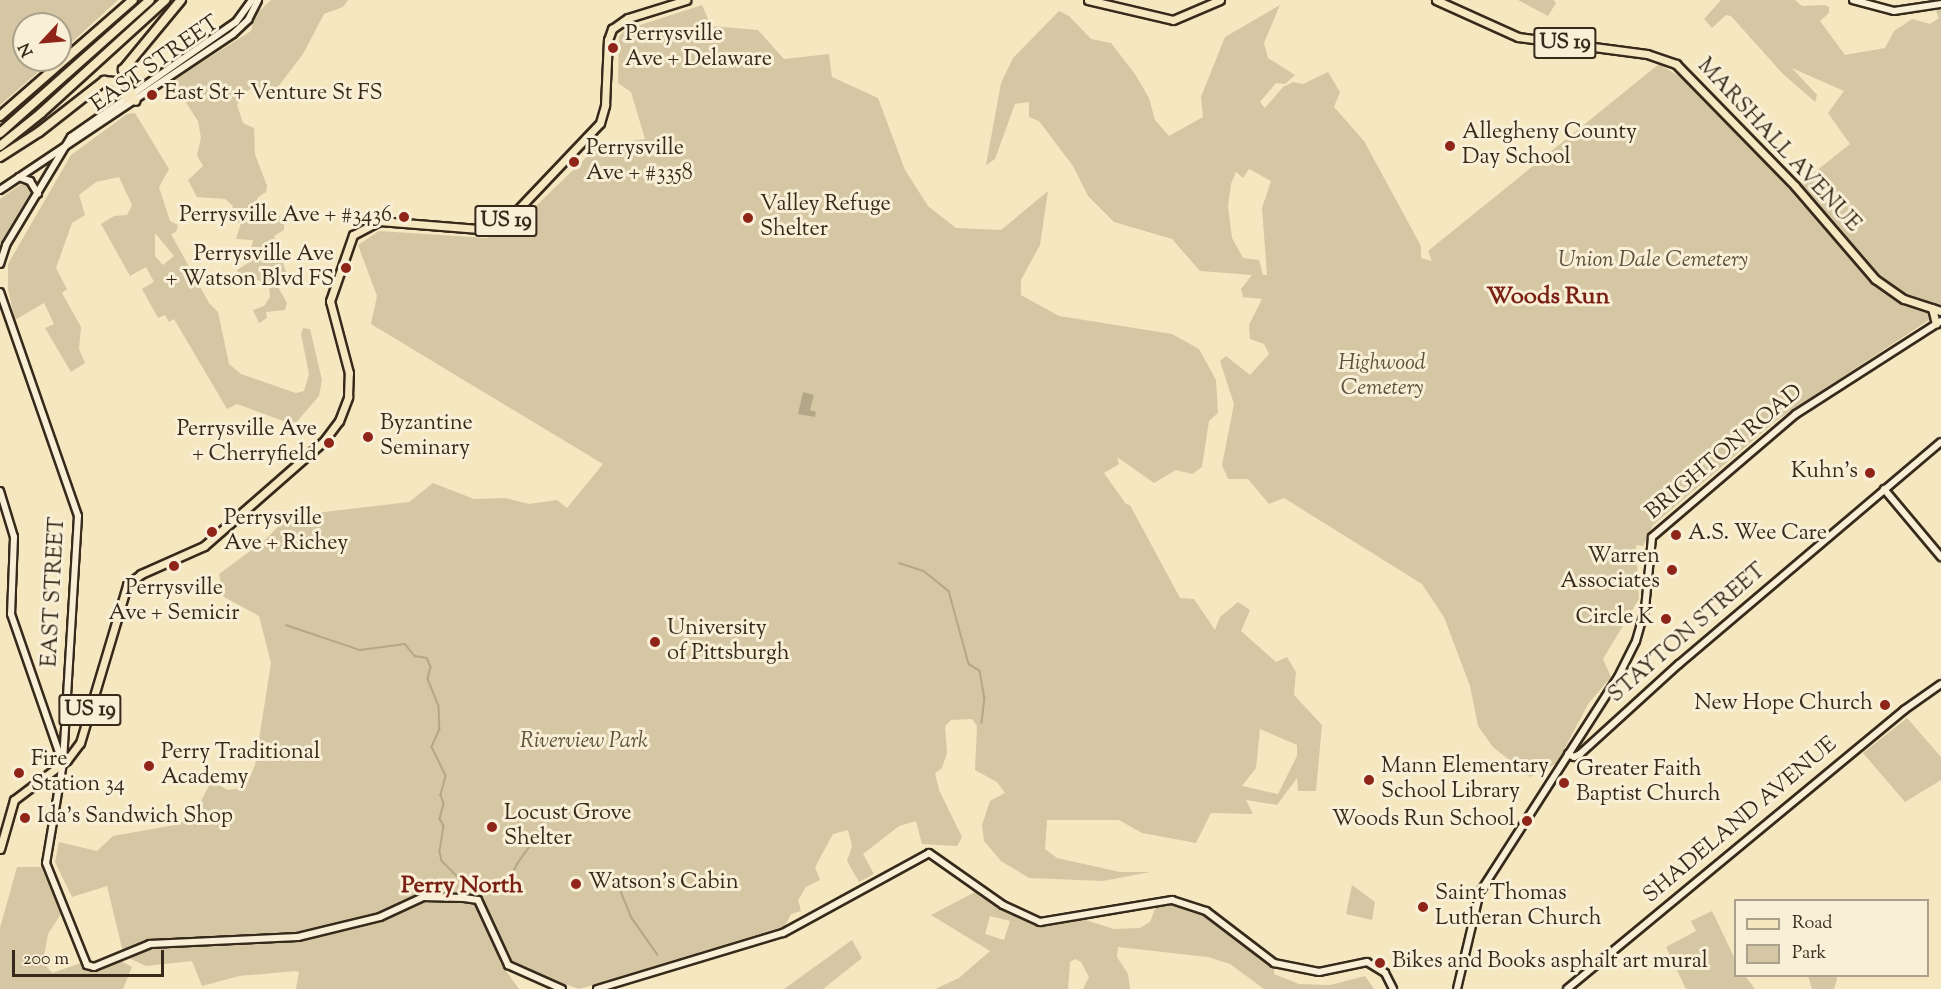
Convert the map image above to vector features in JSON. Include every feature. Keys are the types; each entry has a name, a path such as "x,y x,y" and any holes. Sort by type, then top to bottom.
{"highway":[{"path":"0,116 133,0"},
{"path":"0,133 150,0"},
{"path":"0,146 50,106 165,0"},
{"path":"132,98 123,70 181,0"},
{"path":"0,157 39,132 101,82 116,82 132,98"}],"main road":[{"name":"US 19","path":"0,849 14,800 63,764 82,739 127,585 141,574 204,546 323,442 339,421 348,397 349,373 330,301 353,235 379,221 479,229 507,221 600,123 605,105 608,40 612,29 628,18 686,0"},
{"path":"1088,0 1173,20 1220,0"},
{"name":"MARSHALL AVENUE","path":"1436,0 1511,36 1659,56 1676,64 1795,186 1875,279 1904,299 1941,311"},
{"path":"1932,308 1939,322"}],"street":[{"name":"EAST STREET","path":"132,98 236,22 252,0"},
{"name":"EAST STREET","path":"0,264 6,246 71,137 241,28 258,0"},
{"path":"1853,0 1894,11 1941,4"},
{"path":"0,190 63,147"},
{"path":"19,177 30,181 38,194"},
{"name":"EAST STREET","path":"0,292 78,511 63,764 46,866 83,957 90,967 150,944 298,937 380,917 423,897 464,898 478,900 508,965 562,989"},
{"name":"BRIGHTON ROAD","path":"1457,989 1480,892 1618,677 1636,641 1645,609 1652,537 1796,414 1939,322"},
{"name":"STAYTON STREET","path":"1568,754 1574,757 1580,754 1679,664 1941,442"},
{"path":"1884,489 1941,557"},
{"path":"0,491 14,537 11,614 63,764"},
{"name":"SHADELAND AVENUE","path":"1567,989 1904,710 1941,684"},
{"path":"597,989 783,933 929,853 1003,905 1038,922 1172,900 1206,911 1274,963 1319,972 1367,962 1385,973 1393,989"}],"green space":[{"path":"0,0 118,0 72,42 72,12 12,12 12,72 38,72 0,105"},
{"path":"271,0 348,0 343,7 324,14 303,54 271,96 257,86 245,92 237,105 243,123 254,128 255,154 267,186 266,192 257,198 258,208 265,217 277,211 284,224 284,230 274,236 289,281 278,287 287,303 285,310 266,312 267,318 259,323 253,310 264,306 270,297 269,285 258,280 245,286 237,270 248,263 253,240 236,239 241,223 228,218 233,206 225,199 197,197 188,180 203,166 197,155 201,138 198,121 172,81 251,31 255,15"},
{"path":"1518,0 1553,0 1556,3 1548,16"},
{"path":"1721,0 1795,0 1802,6 1825,5 1829,7 1829,13 1820,21 1845,55 1885,48 1894,31 1912,19 1930,24 1939,18 1936,11 1941,9 1941,312 1777,420 1653,525 1643,546 1636,545 1639,599 1603,659 1611,677 1588,704 1557,763 1530,777 1493,747 1478,726 1470,686 1444,617 1422,584 1284,498 1269,504 1248,479 1228,479 1222,465 1234,404 1220,361 1226,356 1250,375 1269,354 1264,344 1250,339 1249,325 1262,299 1243,297 1241,289 1252,275 1200,271 1172,239 1114,222 1088,196 1073,166 1039,121 1029,117 1029,102 1015,104 995,159 986,165 1001,83 1013,58 1059,11 1069,16 1091,39 1111,43 1135,74 1149,98 1155,120 1169,136 1203,117 1201,97 1225,37 1280,5 1264,43 1268,58 1295,75 1285,84 1276,83 1260,102 1265,108 1283,87 1293,82 1303,84 1328,72 1340,92 1334,107 1364,141 1421,246 1421,258 1432,261 1428,251 1659,64 1684,79 1791,191 1850,144 1828,113 1844,91 1792,68 1817,95 1815,102 1782,73 1731,16 1726,15 1712,28 1704,19","holes":["1249,169 1271,181 1262,208 1267,275 1263,275 1259,260 1243,258 1232,238 1228,206 1231,184 1236,172 1243,178"]},
{"name":"Riverview Park","path":"702,5 711,26 758,30 784,59 829,54 832,77 878,98 905,170 928,206 956,228 1001,230 1048,191 1040,245 1021,280 1021,295 1059,316 1172,334 1199,349 1216,380 1218,413 1209,421 1202,467 1192,474 1176,470 1154,483 1117,457 1119,464 1104,473 1126,504 1130,505 1180,598 1194,599 1215,630 1220,617 1238,602 1250,610 1241,631 1276,662 1287,657 1296,672 1294,695 1322,725 1316,791 1298,791 1297,778 1277,805 1246,800 1253,814 1211,813 1196,843 1142,833 1119,820 1047,820 1045,849 1057,858 1120,872 1150,872 1103,881 1029,878 1001,861 984,841 982,825 990,801 1005,793 997,782 975,770 977,726 972,719 951,720 945,726 947,753 942,768 935,773 939,790 962,837 957,846 922,844 916,821 899,826 863,854 874,874 859,882 847,861 852,846 848,830 833,834 815,867 820,880 806,887 798,900 801,911 791,914 785,926 579,989 499,961 519,989 296,989 299,972 296,971 239,976 202,986 192,961 146,966 124,956 107,886 72,897 55,862 59,842 97,851 113,836 175,825 193,816 212,780 227,790 245,788 255,765 271,663 259,616 224,597 219,574 265,540 298,506 316,513 409,502 433,483 474,499 505,498 529,504 557,500 567,508 603,464 371,324 377,296 358,245 379,231 486,238 509,232 598,146 645,139 631,92 618,83 619,36 625,30","holes":["1260,729 1297,745 1297,756 1278,794 1242,786 1256,768"]},
{"path":"135,113 169,169 159,187 170,221 178,225 176,232 171,234 209,303 218,312 229,364 241,374 296,393 304,391 309,374 301,334 303,328 310,329 322,380 319,396 294,425 237,404 227,409 174,319 169,322 165,315 158,318 142,289 154,282 146,267 130,276 101,224 114,216 127,215 132,205 119,177 96,182 79,195 85,215 72,223 56,268 67,289 62,293 81,327 79,349 85,363 71,372 45,328 54,324 44,303 15,320 8,289 8,264 71,155 127,114","holes":["155,233 174,256 163,265 155,256"]},
{"path":"21,184 29,186 31,192 0,244 0,199"},
{"path":"1907,718 1941,757 1941,780 1905,802 1863,753"},
{"path":"17,867 41,867 61,914 48,934 43,962 52,973 81,963 87,970 94,970 119,960 132,967 123,989 0,989 0,928"},
{"path":"1352,885 1375,902 1372,920 1346,914"},
{"path":"975,892 999,908 1041,926 1079,918 1114,929 1140,928 1150,922 1158,901 1167,900 1202,908 1274,963 1274,974 1299,984 1330,985 1365,976 1374,989 1264,989 1230,964 1208,957 1118,947 1117,957 1128,974 1130,989 1083,989 1089,977 1081,962 1075,959 1070,962 1068,989 935,989 959,978 990,951 931,915","holes":["990,916 1010,921 1004,940 985,934"]},
{"path":"1712,911 1734,957 1734,977 1746,977 1755,989 1686,989 1666,947 1696,931 1691,921"},
{"path":"852,940 862,958 823,989 784,989"},
{"path":"1808,977 1836,977 1834,989 1812,989"}],"shaded area":[{"path":"803,392 814,395 810,410 816,412 815,417 798,414"}],"waterway":[{"path":"899,563 924,571 949,591 969,664 980,671 985,698 982,723"},
{"path":"286,625 360,650 405,644 415,656 427,658 431,667 428,679 439,706 440,729 432,747 446,776 441,795 444,804 440,819 444,826 440,852 442,861 459,878 479,881 486,891"},
{"path":"503,894 517,864 543,828"},
{"path":"613,872 632,918 658,955"}],"place":[{"name":"Perrysville Ave + Delaware","path":"613,48"},
{"name":"East St + Venture St FS","path":"152,95"},
{"name":"Allegheny County Day School","path":"1450,146"},
{"name":"Perrysville Ave + #3358","path":"574,162"},
{"name":"Perrysville Ave + #3436","path":"404,217"},
{"name":"Valley Refuge Shelter","path":"748,218"},
{"name":"Perrysville Ave + Watson Blvd FS","path":"346,268"},
{"name":"Byzantine Seminary","path":"368,437"},
{"name":"Perrysville Ave + Cherryfield","path":"329,443"},
{"name":"Kuhn's","path":"1870,473"},
{"name":"Perrysville Ave + Richey","path":"212,532"},
{"name":"A.S. Wee Care","path":"1676,535"},
{"name":"Perrysville Ave + Semicir","path":"174,566"},
{"name":"Warren Associates","path":"1672,570"},
{"name":"Circle K","path":"1666,619"},
{"name":"University of Pittsburgh","path":"655,642"},
{"name":"New Hope Church","path":"1885,705"},
{"name":"Perry Traditional Academy","path":"149,766"},
{"name":"Fire Station 34","path":"19,773"},
{"name":"Mann Elementary School Library","path":"1369,780"},
{"name":"Greater Faith Baptist Church","path":"1564,783"},
{"name":"Ida's Sandwich Shop","path":"25,818"},
{"name":"Woods Run School","path":"1527,821"},
{"name":"Locust Grove Shelter","path":"492,827"},
{"name":"Watson's Cabin","path":"576,884"},
{"name":"Saint Thomas Lutheran Church","path":"1423,907"},
{"name":"Bikes and Books asphalt art mural","path":"1380,963"}],"district":[{"name":"Woods Run","path":"1548,298"},
{"name":"Perry North","path":"462,887"}],"park label":[{"name":"Union Dale Cemetery","path":"1653,262"},
{"name":"Highwood Cemetery","path":"1382,376"}]}
